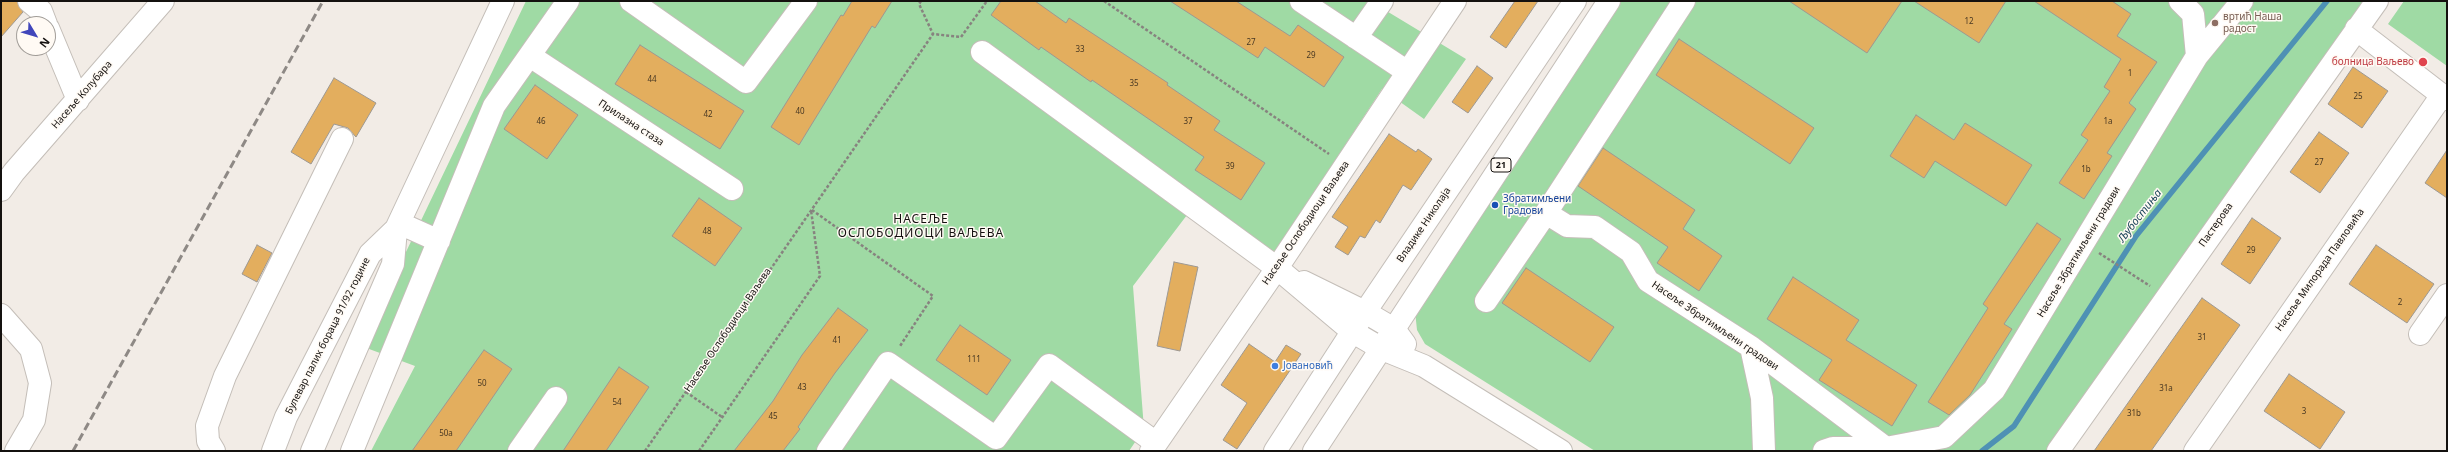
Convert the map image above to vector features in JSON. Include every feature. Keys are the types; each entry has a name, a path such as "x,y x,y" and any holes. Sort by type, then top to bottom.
{"street":[{"path":"29,1 41,11 43,16"},
{"name":"Насеље Колубара","path":"1,190 14,172 163,1"},
{"name":"Булевар палих бораца 91/92 године","path":"273,451 286,417 370,254 397,226 502,1"},
{"path":"352,451 494,106 568,1"},
{"path":"631,1 746,82 806,1"},
{"path":"1301,1 1406,71"},
{"path":"1356,38 1382,1"},
{"name":"Насеље Ослободиоци Ваљева","path":"888,364 996,438 1049,365 1154,447 1277,268 1406,71 1455,1"},
{"name":"Владике Николаја","path":"1275,451 1365,312 1575,1"},
{"name":"21","path":"1314,451 1608,1"},
{"path":"1486,301 1546,213 1684,1"},
{"path":"2180,1 2193,14 2197,56"},
{"name":"Насеље Збратимљени градови","path":"1824,451 1833,448 1886,448 1944,437 1994,390 2197,56 2242,1"},
{"name":"Пастерова","path":"2058,451 2377,1"},
{"path":"2356,29 2444,97"},
{"path":"56,47 78,100"},
{"path":"982,52 1277,268 1353,332 1382,348 1424,366 1560,451"},
{"name":"Прилазна стаза","path":"530,56 732,189"},
{"name":"Насеље Милорада Павловића","path":"2195,451 2444,97"},
{"path":"214,451 208,441 207,426 226,376 342,139"},
{"name":"Насеље Збратимљени градови","path":"1546,213 1568,226 1595,228 1631,252 1648,281 1751,347 1886,448"},
{"path":"397,226 439,241"},
{"name":"Булевар палих бораца 91/92 године","path":"312,451 393,264 397,226"},
{"path":"1277,268 1365,312 1394,329 1424,366"},
{"path":"2420,334 2447,295"},
{"path":"1,315 31,349 40,383 34,420 16,451"},
{"path":"1751,347 1762,398 1764,451"},
{"path":"828,451 888,364"},
{"path":"519,451 556,398"}],"path":[{"path":"921,1 919,4 933,34 960,37 987,1"},
{"path":"1104,1 1344,165"},
{"name":"Насеље Ослободиоци Ваљева","path":"645,451 933,34"},
{"path":"811,209 933,296 888,364"},
{"path":"699,451 820,276 811,209"},
{"path":"2106,258 2144,282"},
{"path":"686,392 722,417"}],"green space":[{"path":"526,1 1370,1 1466,59 1424,119 1382,89 1275,252 1187,215 1133,286 1144,429 1129,451 371,451 415,366 361,346"},
{"path":"1621,1 2368,1 2058,451 1595,451 1425,344 1417,330 1415,311"},
{"path":"2404,1 2447,1 2447,66 2388,24"}],"building":[{"path":"1,1 17,1 23,12 19,16 16,16 16,20 1,37"},
{"path":"852,1 892,1 875,28 872,26 799,145 771,127 841,15 843,16"},
{"path":"1001,1 1035,1 1066,23 1069,18 1168,83 1167,85 1220,121 1214,130 1265,163 1241,200 1195,170 1204,157 1092,80 1091,82 1041,47 1039,50 991,15"},
{"path":"1170,1 1236,1 1290,36 1298,25 1344,57 1324,87 1265,47 1258,58"},
{"path":"1515,1 1538,1 1506,48 1490,37"},
{"path":"1789,1 1902,1 1867,53"},
{"path":"1914,1 2006,1 1979,43"},
{"path":"2034,1 2112,1 2131,14 2117,36 2157,62 2129,103 2136,109 2107,153 2112,156 2084,199 2059,183 2088,140 2081,135 2110,91 2104,87 2121,59"},
{"path":"1679,39 1814,128 1790,164 1656,75"},
{"path":"640,45 744,111 720,149 615,84"},
{"path":"1477,66 1493,78 1468,113 1452,102"},
{"path":"2353,67 2388,91 2362,128 2328,104"},
{"path":"334,78 376,103 356,137 348,128 334,124 311,164 291,152"},
{"path":"535,85 578,115 547,159 504,129"},
{"path":"1916,115 1954,140 1965,123 2032,165 2006,206 1935,161 1924,178 1890,156"},
{"path":"2319,132 2349,153 2320,193 2290,172"},
{"path":"1389,134 1416,152 1418,149 1432,159 1411,190 1403,185 1380,223 1376,220 1365,238 1360,236 1348,255 1335,247 1348,227 1332,217"},
{"path":"1603,148 1695,210 1683,229 1722,256 1699,291 1657,263 1668,247 1578,186"},
{"path":"2447,150 2447,198 2425,183"},
{"path":"699,198 742,228 715,266 672,236"},
{"path":"2252,218 2281,238 2250,284 2221,264"},
{"path":"2037,223 2061,239 2004,324 2012,329 1970,395 1949,415 1928,402 1988,308 1983,304"},
{"path":"257,245 272,253 257,282 242,274"},
{"path":"2376,245 2434,284 2407,323 2349,284"},
{"path":"1174,262 1198,267 1180,351 1157,346"},
{"path":"1526,268 1614,327 1590,362 1502,303"},
{"path":"1793,277 1859,320 1846,340 1917,385 1892,426 1819,380 1832,360 1767,319"},
{"path":"2202,298 2240,325 2168,427 2151,451 2094,451"},
{"path":"838,308 868,330 835,373 798,427 800,429 783,451 734,451 773,401 802,355"},
{"path":"960,325 1011,360 987,395 936,360"},
{"path":"1249,344 1275,362 1286,345 1301,354 1237,449 1223,440 1247,403 1221,385"},
{"path":"484,350 512,369 456,451 412,451"},
{"path":"619,367 649,387 606,451 563,451"},
{"path":"2289,374 2345,412 2320,449 2264,411"}],"waterway":[{"name":"Љубостиња","path":"1982,451 2014,426 2136,236 2327,1"}],"railway":[{"path":"73,451 323,1"}],"place":[{"name":"вртић Наша радост","path":"2215,23"},
{"name":"болница Ваљево","path":"2423,62"},
{"name":"Збратимљени Градови","path":"1495,205"},
{"name":"Јовановић","path":"1275,366"}],"district":[{"name":"НАСЕЉЕ ОСЛОБОДИОЦИ ВАЉЕВА","path":"921,227"}]}
